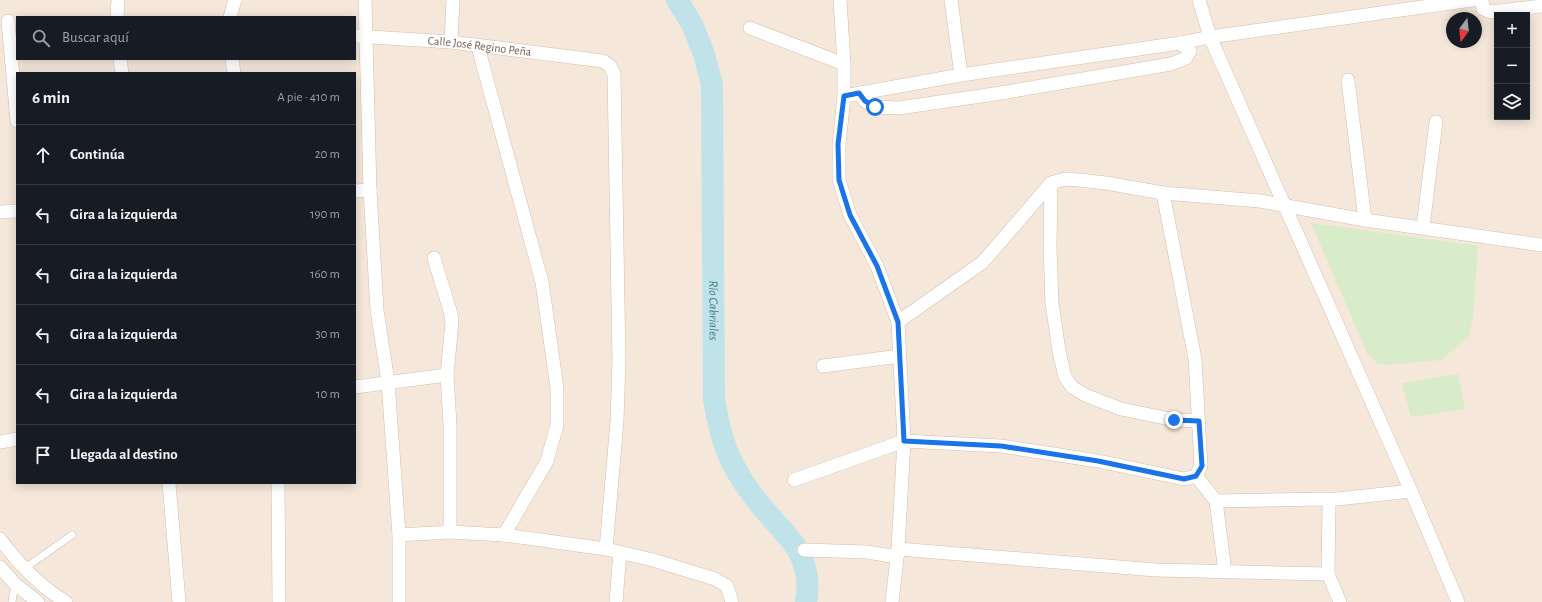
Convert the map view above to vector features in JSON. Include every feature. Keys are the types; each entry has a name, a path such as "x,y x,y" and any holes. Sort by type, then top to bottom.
{"street":[{"path":"117,16 118,0"},
{"path":"230,16 236,0"},
{"path":"365,0 360,37 377,310 388,382 399,535 400,602"},
{"path":"451,42 453,0"},
{"path":"840,0 844,64 844,96 838,144 839,180 850,215 877,266 898,322 904,441 898,553 892,602"},
{"path":"951,0 961,76"},
{"path":"1198,0 1210,37 1286,205 1458,602"},
{"path":"844,96 1210,37 1472,0"},
{"path":"1482,0 1483,9 1491,12 1542,6"},
{"path":"8,21 16,109"},
{"path":"750,28 844,64"},
{"name":"Calle José Regino Peña","path":"360,37 451,42 478,47 603,61 610,66 614,74 619,360 617,421 606,549"},
{"path":"859,93 865,101 875,107 899,108 1001,93 1171,64 1186,58 1190,51 1180,43"},
{"path":"478,47 542,282 557,388 557,425 547,461 504,535"},
{"path":"120,60 122,72"},
{"path":"232,60 234,72"},
{"path":"1348,80 1364,220"},
{"path":"1423,227 1436,122"},
{"path":"898,322 983,262 1052,183 1065,179 1106,183 1164,192 1260,201 1364,220 1423,227 1542,245"},
{"path":"1052,183 1050,247 1052,303 1059,351 1065,377 1072,387 1085,394 1121,408 1174,420 1199,421"},
{"path":"356,191 370,190"},
{"path":"794,480 904,441 1001,446 1098,461 1184,479 1196,476 1202,466 1195,359 1164,192"},
{"path":"0,212 16,211"},
{"path":"434,258 452,314 448,375 450,425 450,532"},
{"path":"822,366 900,356"},
{"path":"356,387 448,375"},
{"path":"0,442 16,439"},
{"path":"1196,476 1216,501 1225,572"},
{"path":"169,484 179,602"},
{"path":"278,484 279,602"},
{"path":"1216,501 1328,500 1411,491"},
{"path":"1328,500 1328,574 1340,602"},
{"path":"399,535 450,532 504,535 606,549 653,560 715,579 727,586 732,602"},
{"path":"0,539 10,552 36,579 66,602"},
{"path":"804,550 898,553 1156,570 1328,574"},
{"path":"616,602 620,552"},
{"path":"0,566 15,584 38,602"}],"lane":[{"path":"26,568 72,535"},
{"path":"12,602 15,584"}],"shaded area":[{"path":"0,0 1542,0 1542,602 0,602"}],"green space":[{"path":"1311,223 1478,246 1473,318 1469,336 1441,360 1389,365 1377,363 1367,353"},
{"path":"1458,374 1465,409 1411,417 1402,383"}],"waterway":[{"name":"Río Cabriales","path":"677,0 692,24 704,54 712,85 714,399 718,421 727,451 742,480 800,554 807,578 806,602"}],"route":[{"path":"875,107 865,101 859,93 844,96 838,144 839,180 850,215 877,266 898,322 904,441 1001,446 1098,461 1184,479 1196,476 1202,466 1199,421 1174,420"}]}
